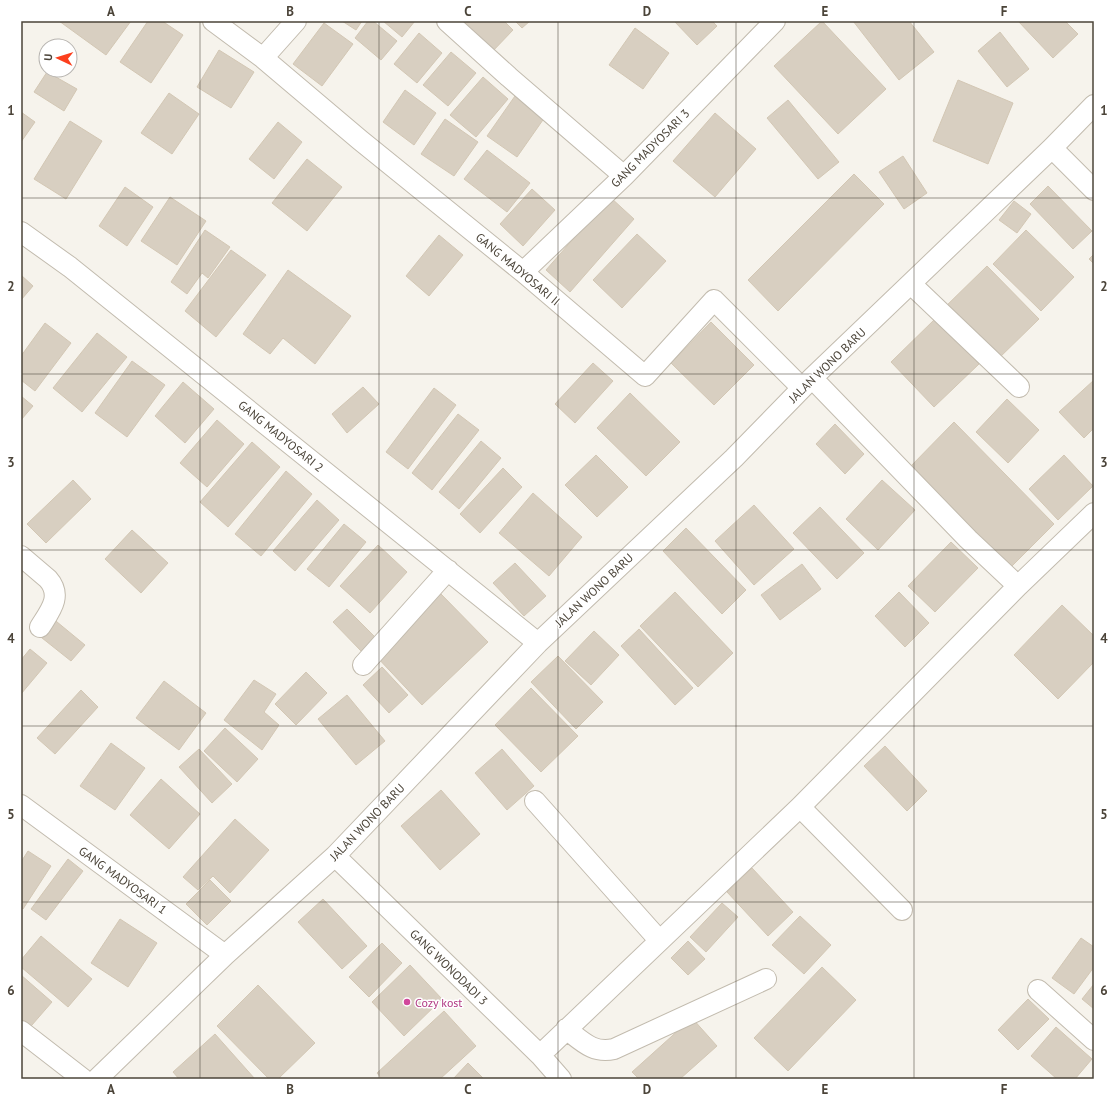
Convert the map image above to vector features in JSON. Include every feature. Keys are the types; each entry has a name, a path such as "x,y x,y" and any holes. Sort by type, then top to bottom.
{"street":[{"name":"GANG MADYOSARI II","path":"213,21 263,58 360,140 523,272 645,376 714,300 807,383"},
{"path":"263,58 296,21"},
{"path":"447,21 509,77 624,176"},
{"name":"GANG MADYOSARI 3","path":"523,272 624,176 775,21"},
{"name":"JALAN WONO BARU","path":"98,1079 225,955 335,856 538,643 734,458 807,383 1052,148 1094,105"},
{"path":"1052,148 1094,190"},
{"name":"GANG MADYOSARI 2","path":"21,232 76,272 538,643"},
{"path":"910,284 1019,387"},
{"path":"807,383 1018,586"},
{"path":"540,1055 800,807 1018,586 1094,513"},
{"path":"21,556 52,583 56,592 56,597 52,607 40,627"},
{"path":"363,665 448,570"},
{"path":"535,801 659,940"},
{"name":"GANG MADYOSARI 1","path":"21,805 225,955"},
{"path":"800,807 902,910"},
{"name":"GANG WONODADI 3","path":"335,856 540,1055 561,1079"},
{"path":"566,1029 590,1046 600,1050 607,1050 766,979"},
{"path":"1038,990 1094,1040"},
{"path":"21,1031 83,1079"}],"building":[{"path":"59,21 131,21 106,55"},
{"path":"148,21 162,21 183,35 151,83 120,62"},
{"path":"342,21 362,21 356,30"},
{"path":"368,21 373,21 397,41 381,60 355,38"},
{"path":"383,21 415,21 402,37"},
{"path":"458,21 504,21 513,30 491,53"},
{"path":"515,21 530,21 522,28"},
{"path":"674,21 712,21 717,26 697,45"},
{"path":"822,21 886,89 838,134 774,66"},
{"path":"853,21 909,21 934,52 899,80"},
{"path":"1018,21 1065,21 1078,34 1053,58"},
{"path":"324,23 353,44 322,86 293,64"},
{"path":"635,28 669,53 643,89 609,65"},
{"path":"1000,32 1029,69 1007,87 978,51"},
{"path":"419,33 442,53 417,83 394,64"},
{"path":"219,50 254,72 231,108 197,87"},
{"path":"451,52 476,73 448,106 423,85"},
{"path":"483,77 508,99 476,137 450,115"},
{"path":"43,78 58,78 77,89 64,111 34,92"},
{"path":"958,80 1013,103 988,164 933,141"},
{"path":"405,90 436,113 414,145 383,122"},
{"path":"169,93 199,114 172,154 141,133"},
{"path":"515,96 545,117 517,157 487,136"},
{"path":"788,100 839,162 818,179 767,118"},
{"path":"21,112 35,122 21,142"},
{"path":"715,113 756,149 715,197 673,161"},
{"path":"445,119 478,142 454,176 421,154"},
{"path":"70,121 102,141 66,199 34,179"},
{"path":"278,122 302,142 274,179 249,159"},
{"path":"487,150 530,183 507,212 464,179"},
{"path":"903,156 927,193 904,209 879,172"},
{"path":"307,159 342,187 307,231 272,203"},
{"path":"854,174 884,204 778,311 748,280"},
{"path":"1048,186 1092,231 1073,249 1030,204"},
{"path":"125,187 153,207 127,246 99,226"},
{"path":"532,189 555,210 523,246 500,224"},
{"path":"170,197 206,221 177,265 141,241"},
{"path":"610,197 634,219 570,292 546,270"},
{"path":"1014,201 1031,214 1017,233 999,220"},
{"path":"205,230 230,247 208,278 202,273 187,294 171,282"},
{"path":"1026,230 1074,277 1041,311 993,264"},
{"path":"637,234 666,261 622,308 593,280"},
{"path":"439,235 463,255 429,296 406,276"},
{"path":"231,250 266,275 216,337 185,311"},
{"path":"1094,254 1094,264 1089,259"},
{"path":"987,266 1039,319 995,362 943,309"},
{"path":"288,270 351,316 315,364 283,338 270,354 243,334"},
{"path":"21,275 33,286 21,300"},
{"path":"935,319 979,364 934,407 891,362"},
{"path":"711,322 754,365 714,405 671,363"},
{"path":"45,323 71,343 35,391 21,380 21,356"},
{"path":"97,333 127,357 82,412 53,388"},
{"path":"132,361 165,385 127,437 95,413"},
{"path":"593,363 613,381 575,423 555,404"},
{"path":"1094,380 1094,428 1084,438 1059,412"},
{"path":"183,382 214,409 185,443 155,416"},
{"path":"363,387 379,404 347,433 332,414"},
{"path":"434,388 456,405 408,469 386,452"},
{"path":"630,393 680,442 646,476 597,428"},
{"path":"21,396 33,406 21,420"},
{"path":"1007,399 1039,430 1008,463 976,432"},
{"path":"458,414 479,430 432,490 412,473"},
{"path":"217,420 244,444 207,487 180,463"},
{"path":"954,422 1054,524 1010,568 910,467"},
{"path":"835,424 864,454 845,474 816,444"},
{"path":"481,441 501,458 459,509 439,492"},
{"path":"252,442 280,467 228,527 200,502"},
{"path":"596,455 628,487 597,517 565,485"},
{"path":"1064,455 1093,486 1058,520 1029,489"},
{"path":"503,468 522,487 480,533 460,514"},
{"path":"286,471 312,494 261,556 235,534"},
{"path":"73,480 91,499 46,543 27,524"},
{"path":"882,480 915,510 878,550 846,519"},
{"path":"533,493 582,537 549,576 499,533"},
{"path":"317,500 339,520 295,571 273,551"},
{"path":"754,505 794,549 754,585 715,541"},
{"path":"820,507 864,553 837,579 793,533"},
{"path":"344,524 366,542 329,587 307,569"},
{"path":"686,528 746,590 722,614 663,551"},
{"path":"132,530 168,563 141,593 105,559"},
{"path":"951,542 978,568 935,612 908,586"},
{"path":"378,545 407,572 370,613 340,586"},
{"path":"515,563 546,596 524,616 493,583"},
{"path":"802,564 821,589 780,620 761,595"},
{"path":"675,592 733,653 698,687 640,626"},
{"path":"899,592 929,623 905,647 875,616"},
{"path":"440,593 488,642 422,705 375,655"},
{"path":"1062,605 1094,636 1094,662 1058,699 1014,655"},
{"path":"347,609 376,638 362,652 333,622"},
{"path":"51,617 85,645 71,661 37,634"},
{"path":"639,629 693,688 675,705 621,646"},
{"path":"594,631 619,655 591,685 565,661"},
{"path":"30,649 47,663 21,694 21,660"},
{"path":"558,656 603,702 576,729 531,682"},
{"path":"382,667 408,695 389,713 363,685"},
{"path":"306,672 327,693 296,725 275,704"},
{"path":"254,680 276,694 264,712 279,725 262,750 224,720"},
{"path":"164,681 206,713 179,750 136,718"},
{"path":"531,688 578,736 541,772 495,725"},
{"path":"81,690 98,707 55,754 37,738"},
{"path":"347,695 385,741 356,765 318,719"},
{"path":"225,728 258,759 237,782 204,751"},
{"path":"111,743 145,768 115,810 80,786"},
{"path":"885,746 927,791 907,811 864,766"},
{"path":"199,749 232,784 212,803 179,767"},
{"path":"502,749 534,786 507,810 475,773"},
{"path":"161,779 200,814 169,849 130,815"},
{"path":"441,790 480,834 440,870 401,826"},
{"path":"235,819 269,850 230,893 213,876 198,890 183,877"},
{"path":"28,851 51,866 23,909 21,908 21,862"},
{"path":"68,859 83,871 46,920 31,909"},
{"path":"752,868 793,912 768,936 727,892"},
{"path":"210,880 231,901 207,925 186,904"},
{"path":"323,899 367,946 342,969 298,922"},
{"path":"722,903 738,917 706,952 690,937"},
{"path":"800,916 831,945 804,974 772,945"},
{"path":"120,919 157,943 128,987 91,963"},
{"path":"41,936 92,979 68,1007 21,967 21,960"},
{"path":"1081,938 1094,947 1094,967 1074,994 1052,978"},
{"path":"688,941 705,959 688,975 671,958"},
{"path":"382,943 402,963 369,997 349,977"},
{"path":"410,965 442,999 404,1036 372,1002"},
{"path":"822,967 856,1000 788,1071 754,1038"},
{"path":"21,975 52,1002 25,1033 21,1030"},
{"path":"1094,984 1094,1009 1082,999"},
{"path":"258,985 315,1043 278,1079 269,1079 217,1026"},
{"path":"1028,999 1049,1019 1018,1050 998,1030"},
{"path":"444,1011 476,1046 440,1079 382,1079 377,1073"},
{"path":"692,1018 717,1046 680,1079 639,1079 632,1072"},
{"path":"1056,1027 1092,1059 1075,1079 1057,1079 1031,1056"},
{"path":"215,1034 255,1079 179,1079 173,1072"},
{"path":"468,1063 484,1079 453,1079"}],"place":[{"name":"Cozy kost","path":"407,1002"}]}
